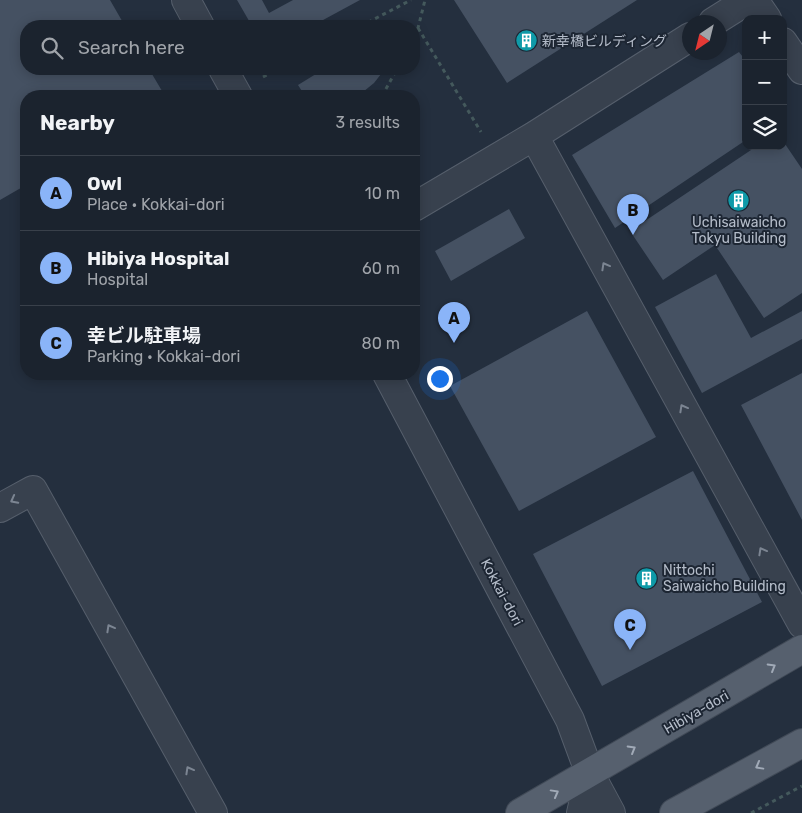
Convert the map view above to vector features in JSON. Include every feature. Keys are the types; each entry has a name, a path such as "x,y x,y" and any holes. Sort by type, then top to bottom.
{"main road":[{"name":"Hibiya-dori","path":"520,813 802,649"},
{"path":"674,813 802,743"}],"street":[{"path":"186,0 197,20"},
{"path":"724,15 748,0"},
{"path":"754,0 764,15"},
{"path":"420,202 534,136 682,42"},
{"path":"787,48 802,70"},
{"path":"226,75 235,90"},
{"path":"534,136 802,624"},
{"name":"Kokkai-dori","path":"390,380 570,720 590,774 611,813"},
{"path":"0,508 33,490 213,813"},
{"path":"581,813 590,774"}],"path":[{"path":"372,20 411,0"},
{"path":"420,20 425,0"},
{"path":"420,31 481,132"},
{"path":"263,77 267,75"},
{"path":"385,90 394,75"},
{"path":"751,813 802,786"}],"building":[{"path":"0,0 110,0 122,20 20,20 20,75 153,75 161,90 20,90 20,188 0,200"},
{"path":"237,0 262,0 269,13 293,0 360,0 323,20 249,20"},
{"name":"新幸橋ビルディング","path":"454,0 637,0 507,83"},
{"path":"739,52 742,56 742,143 615,228 572,155"},
{"path":"314,75 380,75 365,90 301,90 298,85"},
{"name":"Uchisaiwaicho Tokyu Building","path":"787,147 802,169 802,293 764,318 715,245 663,280 630,231 751,150 787,150"},
{"path":"509,209 525,238 451,281 435,251"},
{"path":"716,274 751,338 802,311 802,339 702,393 655,307"},
{"path":"587,311 656,437 519,511 450,386"},
{"path":"802,373 802,520 741,405"},
{"name":"Nittochi Saiwaicho Building","path":"693,471 762,602 602,686 533,554"}],"place":[{"name":"新幸橋ビルディング","path":"526,41"},
{"name":"Uchisaiwaicho Tokyu Building","path":"739,200"},
{"name":"Hibiya Hospital","path":"633,235"},
{"name":"Owl","path":"454,343"},
{"name":"Nittochi Saiwaicho Building","path":"647,578"},
{"name":"幸ビル駐車場","path":"630,650"}]}
